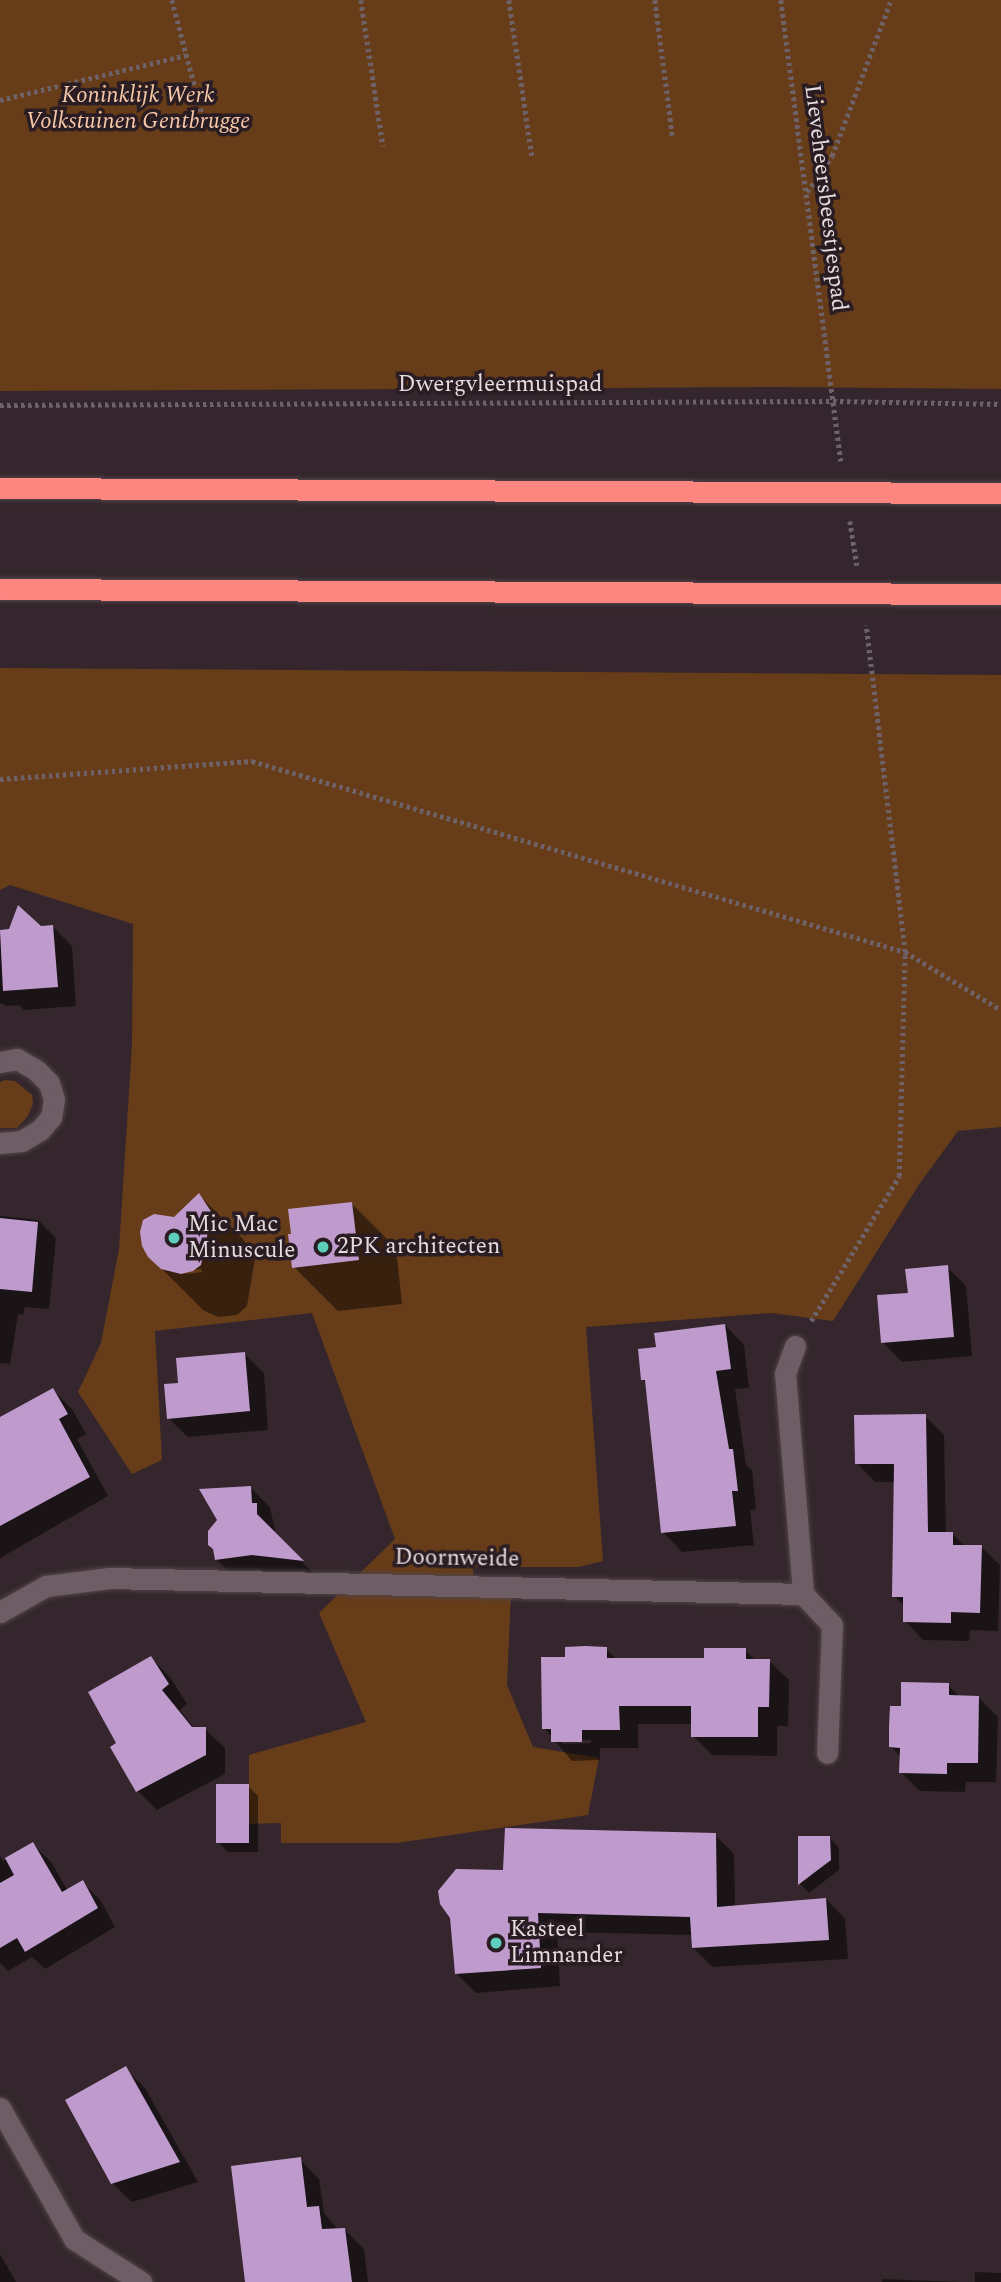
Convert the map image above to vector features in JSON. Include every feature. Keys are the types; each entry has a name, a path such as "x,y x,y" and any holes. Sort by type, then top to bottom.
{"highway":[{"path":"0,488 1001,493"},
{"path":"0,589 1001,594"}],"street":[{"path":"0,1062 17,1059 36,1070 49,1083 54,1100 51,1117 40,1130 22,1140 0,1143"},
{"path":"795,1346 785,1373 803,1594 832,1625 827,1753"},
{"name":"Doornweide","path":"0,1612 46,1586 109,1577 803,1594"},
{"path":"0,2108 74,2239 141,2282"}],"path":[{"path":"172,0 204,121"},
{"path":"361,0 383,146"},
{"path":"509,0 532,155"},
{"path":"655,0 673,138"},
{"name":"Lieveheersbeestjespad","path":"781,0 842,465"},
{"path":"807,192 832,156 891,0"},
{"path":"0,100 186,55"},
{"name":"Dwergvleermuispad","path":"0,405 833,401 1001,404"},
{"path":"850,517 858,569"},
{"path":"795,1346 899,1176 905,952 865,621"},
{"path":"0,779 252,761 905,952 1001,1010"}],"green space":[{"name":"Koninklijk Werk Volkstuinen Gentbrugge","path":"0,0 1001,0 1001,389 782,387 0,391"},
{"path":"0,668 1001,675 1001,1127 958,1131 920,1183 833,1321 772,1313 586,1327 603,1561 578,1567 473,1567 474,1594 511,1594 507,1685 533,1747 599,1758 588,1815 396,1843 281,1843 281,1823 249,1824 249,1755 366,1722 319,1613 395,1539 312,1313 155,1331 162,1460 132,1474 78,1392 101,1343 119,1249 132,1044 133,924 10,885 0,890"},
{"path":"15,1081 32,1095 33,1104 28,1116 17,1128 0,1128 0,1082"}],"building":[{"path":"18,905 41,926 53,925 58,987 3,991 0,930 9,929"},
{"name":"Mic Mac Minuscule","path":"199,1193 212,1213 201,1265 193,1271 181,1274 161,1269 148,1257 142,1246 140,1232 143,1220 154,1214 174,1217"},
{"name":"2PK architecten","path":"352,1202 359,1260 292,1268 288,1209"},
{"path":"0,1218 38,1222 32,1292 0,1289"},
{"path":"948,1265 954,1337 881,1343 877,1295 908,1293 905,1269"},
{"path":"725,1324 731,1369 716,1371 729,1449 733,1449 738,1491 732,1491 736,1526 661,1533 645,1380 641,1380 638,1349 656,1347 654,1333"},
{"path":"245,1352 250,1411 167,1419 164,1384 178,1383 176,1358"},
{"path":"53,1388 68,1414 59,1419 90,1477 0,1526 0,1417"},
{"path":"926,1414 928,1532 953,1532 953,1545 982,1545 980,1613 951,1612 951,1623 903,1622 903,1597 892,1597 894,1464 855,1464 854,1415"},
{"path":"251,1486 252,1503 257,1503 257,1514 304,1561 252,1555 215,1560 213,1549 208,1545 208,1531 217,1520 199,1489"},
{"path":"565,1647 607,1647 607,1658 704,1658 704,1648 746,1648 746,1659 770,1659 769,1707 758,1707 758,1737 691,1737 691,1706 619,1706 620,1730 582,1730 582,1742 551,1742 551,1729 542,1729 541,1657 565,1657"},
{"path":"151,1656 169,1684 162,1690 192,1727 206,1727 206,1755 136,1792 110,1747 116,1743 88,1692"},
{"path":"901,1682 949,1683 949,1695 979,1696 978,1763 947,1763 947,1774 899,1773 900,1748 889,1747 889,1727 890,1706 901,1706"},
{"path":"216,1784 249,1784 249,1843 216,1843"},
{"path":"505,1828 716,1833 717,1907 826,1898 829,1940 692,1948 690,1917 538,1913 541,1968 455,1974 450,1918 440,1904 438,1891 456,1869 503,1870"},
{"path":"798,1836 830,1836 831,1860 798,1885"},
{"path":"33,1842 62,1892 83,1880 98,1908 25,1952 17,1938 0,1948 0,1883 14,1875 5,1858"},
{"path":"126,2066 180,2162 111,2184 65,2100"},
{"path":"301,2157 307,2207 319,2206 322,2229 345,2228 352,2282 245,2282 231,2166"}],"place":[{"name":"Mic Mac Minuscule","path":"174,1238"},
{"name":"2PK architecten","path":"323,1247"},
{"name":"Kasteel Limnander","path":"496,1943"}]}
